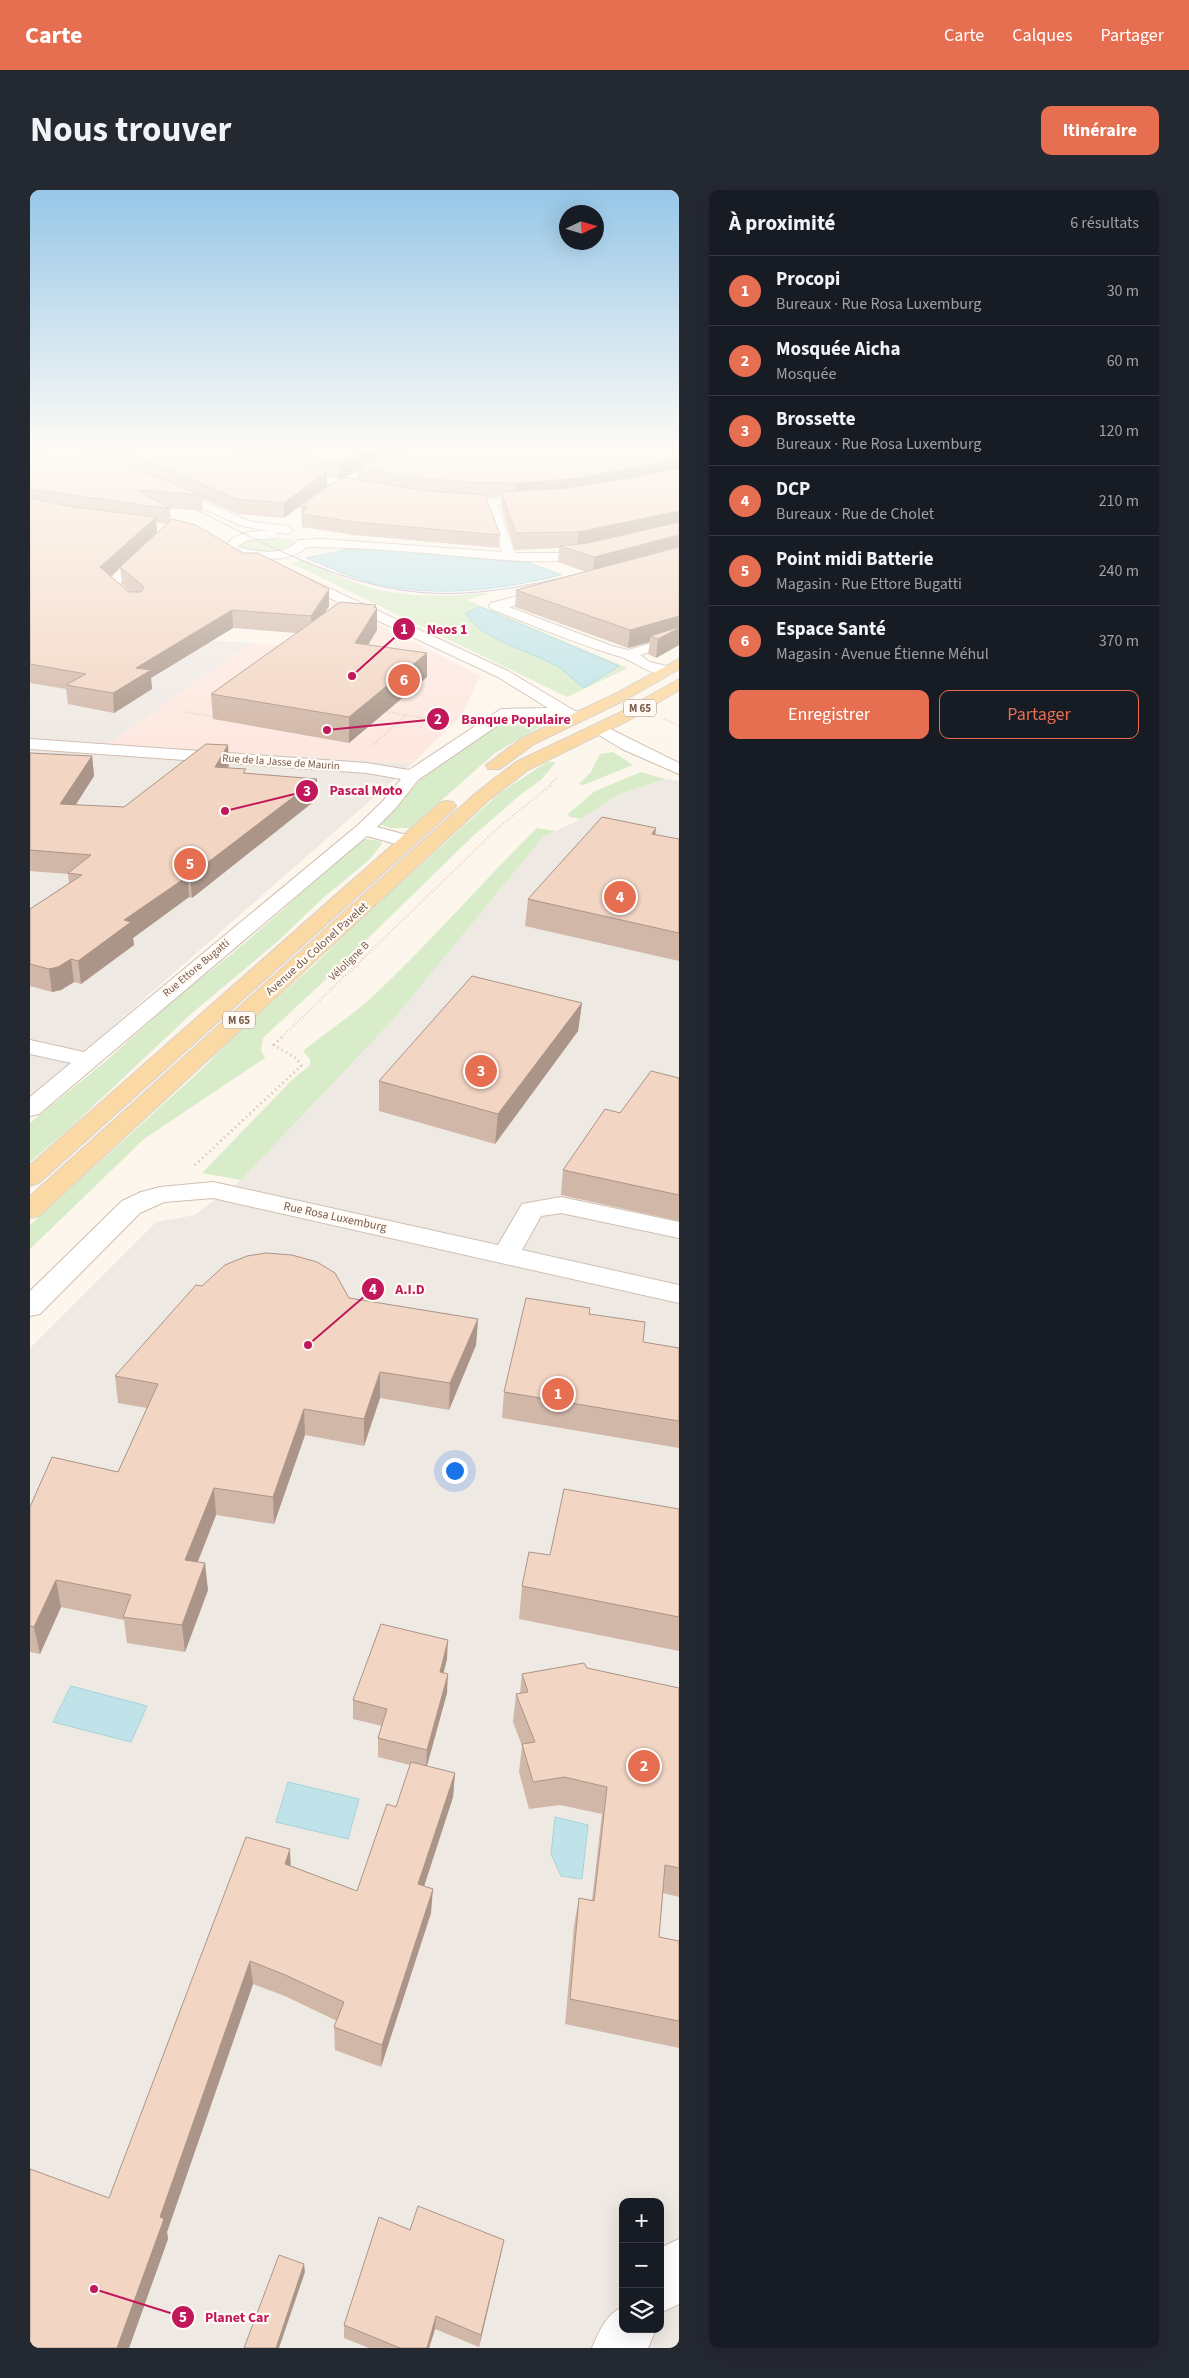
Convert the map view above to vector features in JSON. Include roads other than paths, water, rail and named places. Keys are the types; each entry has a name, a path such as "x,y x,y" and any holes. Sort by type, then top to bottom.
{"main road":[{"name":"Avenue du Colonel Pavelet","path":"30,1178 506,755 528,741 622,696 672,667"},
{"name":"Avenue du Colonel Pavelet","path":"30,1210 482,796 522,766 564,744 600,729 679,684"},
{"path":"580,716 600,729"},
{"name":"Avenue du Colonel Pavelet","path":"407,841 448,829"}],"street":[{"path":"137,605 111,584 150,548"},
{"path":"238,548 245,559 274,561 502,674 527,687 550,704 580,716"},
{"path":"274,561 298,548"},
{"path":"402,548 510,557 560,557 608,549"},
{"path":"507,548 510,557"},
{"path":"561,588 496,606 608,650 628,654 644,665 672,667"},
{"path":"628,654 679,639"},
{"path":"502,674 511,696 507,712 548,712 580,716"},
{"name":"Rue Ettore Bugatti","path":"30,1109 364,829 389,805 412,776 507,712"},
{"path":"600,729 628,746 679,769"},
{"name":"Rue de la Jasse de Maurin","path":"30,744 366,768 412,776"},
{"path":"364,829 407,841"},
{"path":"30,1047 87,1060"},
{"name":"Rue Rosa Luxemburg","path":"30,1307 131,1206 145,1198 158,1194 213,1190 679,1294"},
{"path":"506,1255 531,1210 540,1208 561,1205 679,1230"},
{"path":"661,2288 679,2263"},
{"path":"617,2348 628,2333"}],"water":[{"path":"356,548 367,548 530,563 561,575 496,588 430,591 376,584 306,558"},
{"path":"480,607 619,666 584,688 550,662 508,644 482,630 472,622 466,613"},
{"path":"71,1686 147,1706 131,1742 53,1722"},
{"path":"288,1782 359,1799 348,1839 276,1822"},
{"path":"555,1817 588,1825 582,1879 561,1876 551,1854"}],"tram line":[{"path":"274,548 317,567 345,576 372,584 422,593 465,593 507,589 570,576"}],"place":[{"name":"Neos 1","path":"352,676"},
{"name":"Espace Santé","path":"404,680"},
{"name":"Banque Populaire","path":"327,730"},
{"name":"Pascal Moto","path":"225,811"},
{"name":"Point midi Batterie","path":"190,864"},
{"name":"DCP","path":"620,897"},
{"name":"Brossette","path":"481,1071"},
{"name":"A.I.D","path":"308,1345"},
{"name":"Procopi","path":"558,1394"},
{"name":"Mosquée Aicha","path":"644,1766"},
{"name":"Planet Car","path":"94,2289"}]}
